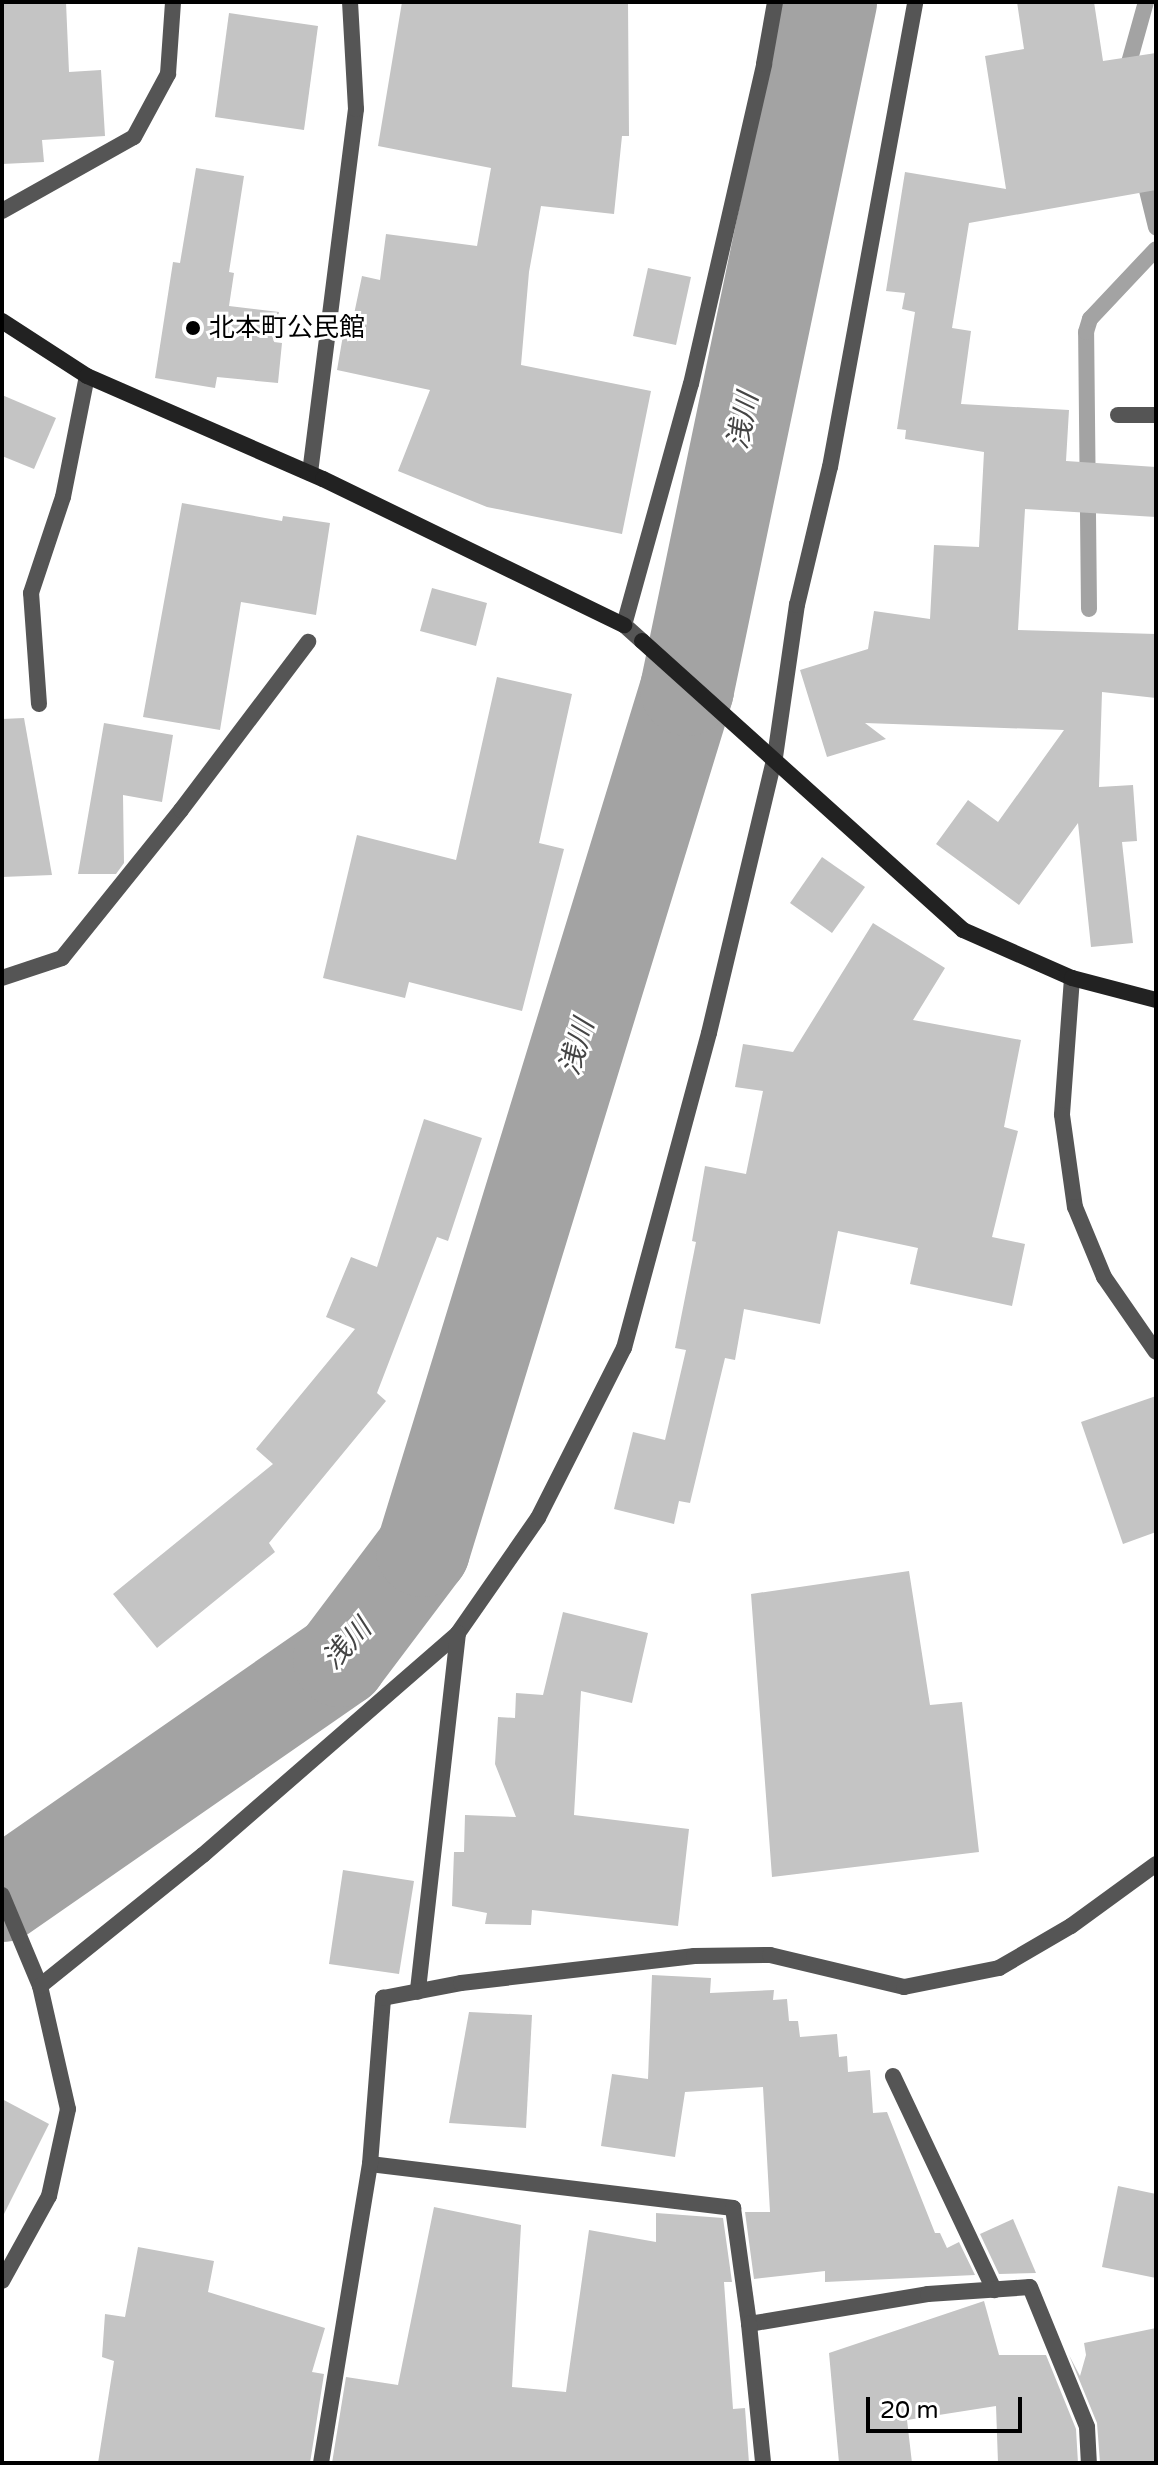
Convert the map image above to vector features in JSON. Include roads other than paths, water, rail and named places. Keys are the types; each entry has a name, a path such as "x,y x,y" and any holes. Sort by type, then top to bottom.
{"street":[{"path":"2,211 134,137 168,74 173,2"},
{"path":"310,473 356,109 350,2"},
{"path":"624,625 691,384 764,64 775,2"},
{"path":"40,1986 203,1855 458,1633 538,1518 624,1348 709,1033 775,757 797,605 833,453 915,2"},
{"path":"2,321 87,376 310,473 624,625 775,757 963,930 1072,978 1156,1000"},
{"path":"39,704 31,593 63,497 87,376"},
{"path":"1118,415 1156,415"},
{"path":"2,978 62,958 181,810 308,642"},
{"path":"1072,978 1062,1115 1075,1207 1104,1277 1156,1352"},
{"path":"418,1992 458,1633"},
{"path":"321,2463 370,2164 383,1998 611,1963 709,1955 770,1955 904,1987 999,1968 1071,1926 1156,1864"},
{"path":"2,1895 40,1986 68,2109 49,2196 2,2281"},
{"path":"893,2076 994,2290"},
{"path":"370,2164 733,2208 763,2463"},
{"path":"749,2324 928,2294 1030,2287 1087,2427 1089,2463"}],"waterway":[{"name":"浅川","path":"2,1895 340,1660 423,1550 687,689 830,2"},
{"path":"1125,77 1146,2"},
{"path":"1142,170 1156,227"},
{"path":"1089,609 1086,332 1090,319 1156,249"}],"place":[{"name":"北本町公民館","path":"193,328"}]}
